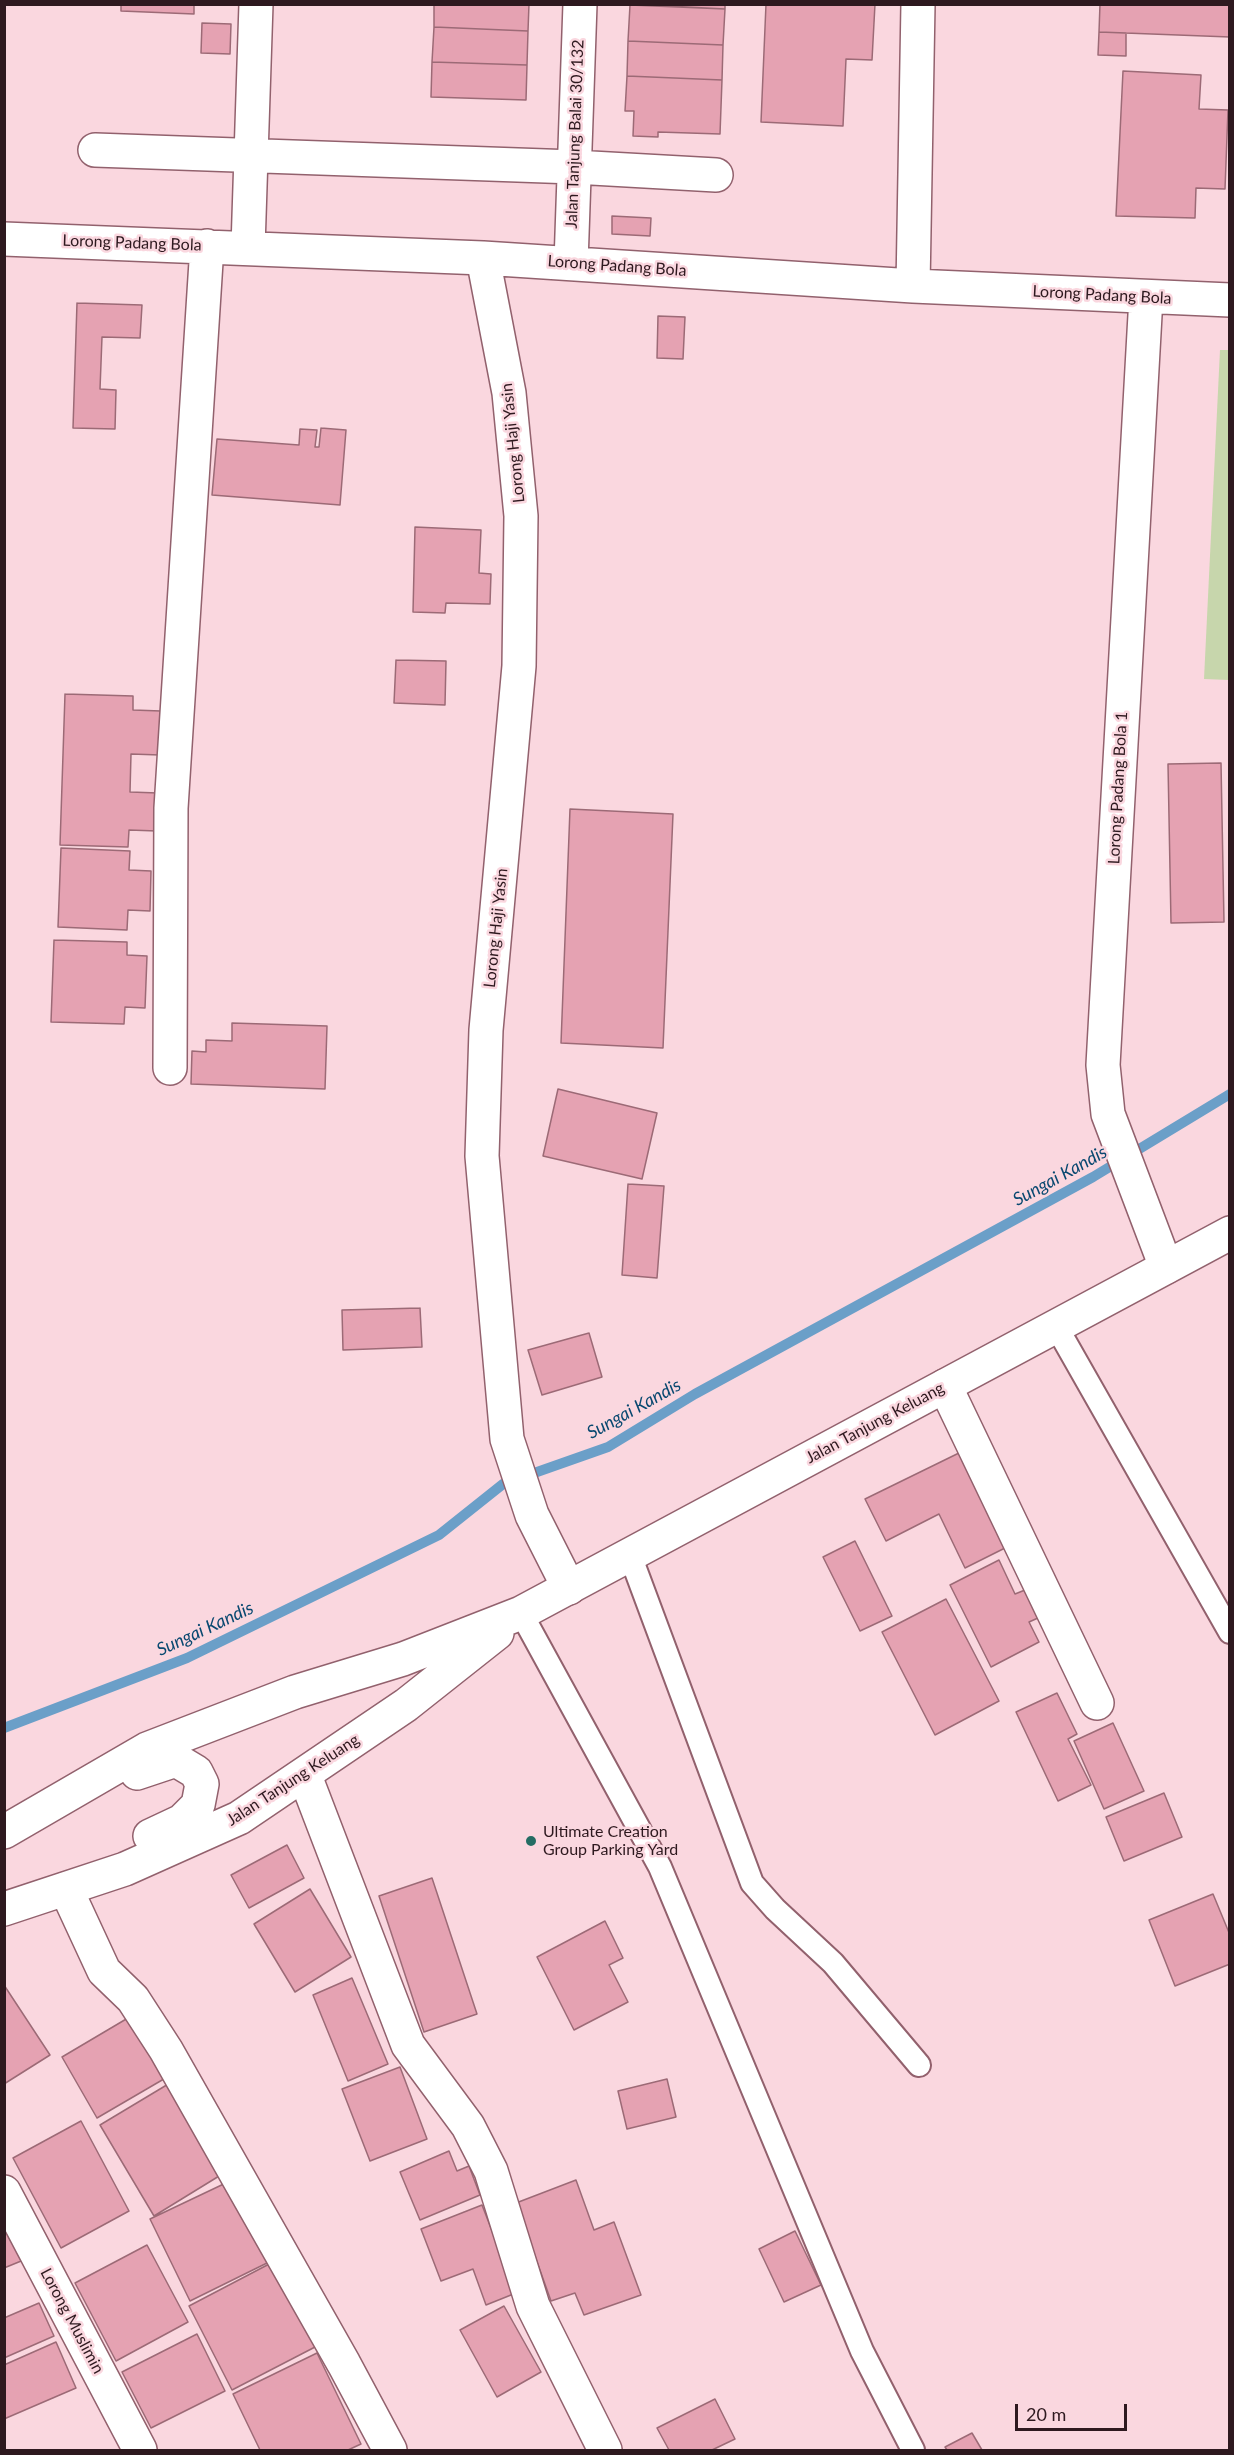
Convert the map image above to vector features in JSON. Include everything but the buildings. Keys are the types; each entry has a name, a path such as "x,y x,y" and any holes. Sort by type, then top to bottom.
{"street":[{"path":"248,247 256,4"},
{"name":"Jalan Tanjung Balai 30/132","path":"570,263 580,4"},
{"path":"913,286 918,4"},
{"path":"96,150 574,167 716,175"},
{"name":"Lorong Padang Bola","path":"4,239 483,258 913,286 1230,300"},
{"path":"170,1068 171,808 207,246"},
{"name":"Lorong Haji Yasin","path":"483,258 509,393 521,516 519,666 486,1030 482,1156 507,1439 532,1515 569,1588"},
{"name":"Lorong Padang Bola 1","path":"1146,297 1103,1065 1108,1114 1166,1267"},
{"name":"Jalan Tanjung Keluang","path":"15,1826 147,1749 295,1692 403,1659 522,1613 1166,1267 1227,1241"},
{"path":"945,1386 1097,1703"},
{"name":"Jalan Tanjung Keluang","path":"4,1910 125,1869 239,1818 305,1776 406,1705 522,1613"},
{"path":"15,1826 144,1770 176,1760 196,1772 202,1784 198,1805 182,1821 163,1832 99,1855 66,1889 104,1971 133,1999 166,2050 345,2364 390,2451"},
{"path":"305,1776 408,2045 468,2126 491,2171 533,2306 605,2451"},
{"name":"Lorong Muslimin","path":"4,2192 140,2451"}],"lane":[{"path":"1056,1326 1230,1632"},
{"path":"630,1555 752,1883 775,1909 833,1963 919,2065"},
{"path":"522,1613 660,1867 862,2351 913,2451"}],"green space":[{"path":"1220,350 1230,350 1229,680 1204,679"}],"waterway":[{"name":"Sungai Kandis","path":"4,1728 187,1658 439,1535 503,1484 608,1447 695,1394 1093,1177 1230,1094"}],"place":[{"name":"Ultimate Creation Group Parking Yard","path":"531,1841"}]}
